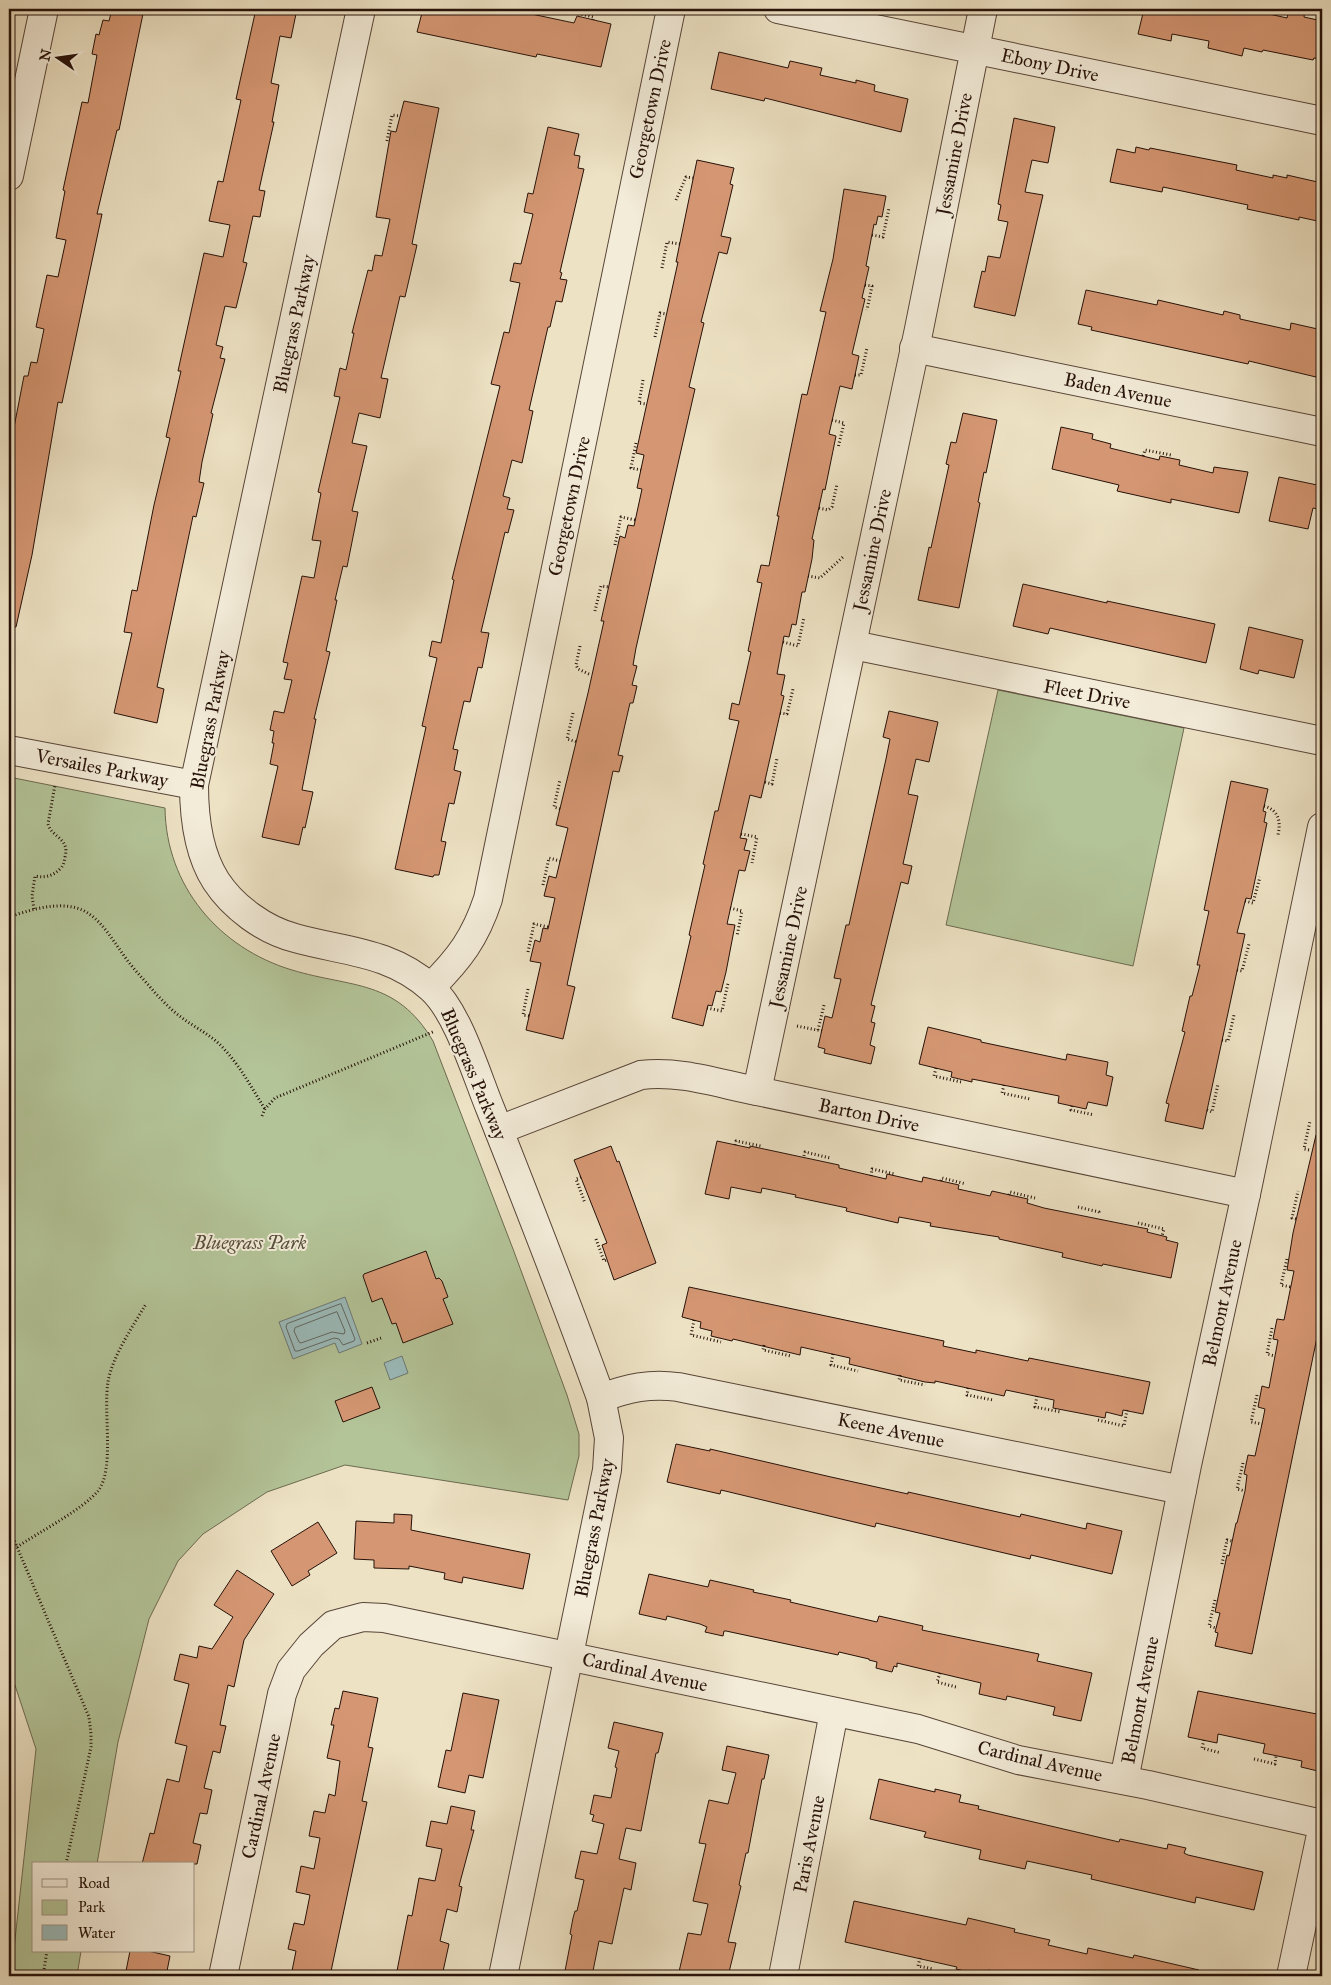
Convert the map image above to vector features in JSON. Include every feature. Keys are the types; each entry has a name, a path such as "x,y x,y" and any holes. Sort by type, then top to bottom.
{"street":[{"path":"9,176 44,9"},
{"name":"Bluegrass Parkway","path":"362,9 194,785 194,810 199,837 216,881 235,903 252,917 270,928 293,938 376,955 401,967 431,987 446,1004 456,1022 499,1130 601,1398 609,1438 607,1470 503,1976"},
{"name":"Georgetown Drive","path":"431,987 466,947 479,925 488,899 671,9"},
{"name":"Ebony Drive","path":"778,9 1322,122"},
{"name":"Jessamine Drive","path":"757,1091 853,645 983,9"},
{"name":"Baden Avenue","path":"914,348 1322,432"},
{"name":"Fleet Drive","path":"853,645 1322,741"},
{"name":"Versailes Parkway","path":"9,750 194,785"},
{"name":"Belmont Avenue","path":"1124,1780 1182,1490 1322,827"},
{"name":"Barton Drive","path":"499,1130 641,1075 657,1073 757,1091 1246,1194"},
{"name":"Keene Avenue","path":"601,1398 627,1389 660,1384 1182,1490"},
{"name":"Cardinal Avenue","path":"223,1976 282,1694 291,1670 311,1645 333,1625 363,1617 384,1618 918,1729 1018,1760 1124,1780 1322,1824"},
{"name":"Paris Avenue","path":"783,1976 834,1712"},
{"path":"1291,1976 1322,1830"}],"path":[{"path":"568,12 593,17 592,20"},
{"path":"387,141 392,114 400,116"},
{"path":"676,200 686,177 693,178"},
{"path":"872,235 883,237 889,208"},
{"path":"662,268 667,242 680,244"},
{"path":"865,285 872,286 867,310"},
{"path":"655,337 660,313 666,314"},
{"path":"855,374 861,375 867,348"},
{"path":"643,380 639,403 646,404"},
{"path":"832,420 844,422 838,448"},
{"path":"636,443 631,468 641,470"},
{"path":"1143,456 1145,450 1171,455"},
{"path":"819,508 828,510 832,507 838,484"},
{"path":"615,545 621,517 635,520"},
{"path":"808,576 820,578 843,557"},
{"path":"596,611 601,586 609,587"},
{"path":"783,642 798,646 804,617"},
{"path":"580,646 576,665 578,669 591,675"},
{"path":"780,713 787,714 793,689"},
{"path":"573,714 567,739 577,742"},
{"path":"765,782 772,784 777,758"},
{"path":"560,780 554,808 560,809"},
{"path":"34,909 32,896 35,876 44,878 55,874 64,865 67,850 62,839 49,828 48,824 56,785"},
{"path":"1264,806 1275,811 1280,825 1278,836"},
{"path":"741,834 757,837 752,863"},
{"path":"543,886 549,858 560,861"},
{"path":"1245,901 1253,903 1260,877"},
{"path":"9,917 34,909 69,907 81,910 92,917 107,932 130,964 157,995 181,1017 224,1048 238,1066 265,1109"},
{"path":"730,908 742,911 737,936"},
{"path":"528,952 534,924 548,927"},
{"path":"1237,970 1242,971 1249,944"},
{"path":"707,1008 722,1011 728,983"},
{"path":"528,989 523,1015 529,1016"},
{"path":"797,1026 820,1031 824,1006"},
{"path":"1222,1040 1228,1041 1234,1015"},
{"path":"262,1116 265,1109 275,1098 442,1027"},
{"path":"1322,1063 1318,1082 1322,1082"},
{"path":"936,1068 934,1076 962,1082"},
{"path":"1207,1110 1212,1112 1218,1084"},
{"path":"1004,1085 1002,1093 1030,1098"},
{"path":"1072,1106 1071,1110 1094,1115"},
{"path":"1309,1150 1304,1149 1310,1121"},
{"path":"735,1145 736,1141 760,1146"},
{"path":"804,1156 805,1152 830,1158"},
{"path":"871,1176 872,1169 895,1174"},
{"path":"581,1177 576,1178 585,1203"},
{"path":"941,1181 942,1178 966,1184"},
{"path":"1296,1219 1292,1218 1298,1191"},
{"path":"1009,1194 1010,1192 1035,1198"},
{"path":"1078,1207 1099,1212 1098,1215"},
{"path":"1138,1223 1164,1229 1162,1236"},
{"path":"596,1239 604,1261 607,1260"},
{"path":"1287,1259 1281,1285 1290,1287"},
{"path":"16,1547 79,1507 99,1490 106,1465 108,1380 113,1365 146,1304"},
{"path":"694,1320 691,1335 721,1342"},
{"path":"1272,1328 1267,1354 1275,1356"},
{"path":"367,1343 381,1338"},
{"path":"764,1345 763,1350 790,1356"},
{"path":"833,1354 831,1365 858,1371"},
{"path":"900,1375 899,1380 924,1385"},
{"path":"968,1388 967,1395 993,1400"},
{"path":"1257,1395 1252,1422 1262,1424"},
{"path":"1037,1396 1035,1407 1061,1412"},
{"path":"1098,1420 1124,1426 1127,1410"},
{"path":"1243,1463 1237,1489 1245,1491"},
{"path":"9,1528 89,1717 91,1747 66,1862"},
{"path":"1222,1564 1227,1540 1232,1541"},
{"path":"1215,1600 1210,1626 1216,1628"},
{"path":"940,1673 937,1682 956,1687"},
{"path":"1204,1740 1202,1748 1221,1752"},
{"path":"1254,1759 1275,1764 1276,1756"},
{"path":"1320,1771 1319,1776 1322,1776"},
{"path":"42,1976 47,1952"},
{"path":"920,1958 918,1966 933,1969"}],"green space":[{"path":"998,690 1184,728 1133,966 946,925"},
{"name":"Bluegrass Park","path":"9,777 165,808 168,836 175,863 186,888 220,930 266,960 292,970 353,984 388,996 404,1006 419,1021 433,1041 567,1395 579,1434 579,1456 568,1500 345,1465 267,1492 203,1534 178,1561 149,1619 118,1742 97,1862 32,1862 32,1952 81,1952 77,1976 11,1976 36,1749 9,1667"}],"water":[{"path":"345,1297 362,1344 339,1353 335,1343 293,1359 279,1322"},
{"path":"402,1356 408,1373 390,1380 384,1363"}],"building":[{"path":"112,9 144,9 119,130 117,130 97,214 102,214 62,403 58,402 32,555 16,627 9,626 9,453 24,376 28,376 31,362 37,363 44,329 36,327 47,275 58,277 66,240 56,238 65,191 63,190 82,102 88,103 97,55 92,54 96,34 99,35 103,20 109,21"},
{"path":"256,9 297,9 291,38 280,36 271,83 279,85 272,122 274,122 259,190 265,191 260,217 253,216 243,262 247,263 236,308 225,306 216,345 223,347 220,358 225,359 211,413 213,414 202,462 199,482 204,483 196,517 193,516 157,687 164,689 157,723 114,713 132,633 124,632 132,590 137,591 154,505 170,438 166,437 181,371 178,371 204,253 223,257 230,225 209,221 218,181 223,182 241,100 236,99"},
{"path":"423,9 508,9 574,23 577,16 611,24 601,67 537,54 536,57 417,32"},
{"path":"1144,9 1247,9 1287,18 1289,9 1305,9 1304,17 1322,21 1322,59 1314,58 1313,60 1244,48 1242,56 1208,48 1209,41 1172,34 1171,41 1138,34"},
{"path":"719,52 788,68 790,61 822,68 820,75 856,83 856,80 875,85 874,91 908,99 901,132 765,98 764,101 711,89"},
{"path":"404,101 439,108 412,244 417,245 405,297 400,296 381,378 388,379 380,418 359,413 352,443 367,446 352,511 358,512 347,567 343,566 335,600 337,600 326,651 330,652 314,719 316,719 302,790 313,792 299,845 262,837 278,766 270,764 274,731 270,730 274,711 284,713 292,680 284,679 288,663 283,662 302,576 314,578 321,541 312,540 321,493 318,492 340,397 334,396 340,368 346,370 354,333 352,333 368,270 372,271 375,255 382,256 390,219 376,217 391,131 396,132"},
{"path":"1014,118 1055,127 1048,163 1032,160 1025,192 1043,195 1015,316 974,307 982,271 985,272 988,256 1000,258 1008,222 998,220 1001,205 998,204"},
{"path":"548,127 579,134 574,155 580,156 578,168 584,169 560,272 562,273 560,279 567,280 562,302 556,301 550,327 548,327 529,410 533,411 522,463 512,460 503,496 510,498 507,509 514,510 508,533 505,532 481,632 489,633 482,668 478,667 470,702 464,701 453,749 458,750 454,770 461,772 454,804 449,803 441,841 446,842 439,875 434,875 433,877 395,869 426,727 422,726 437,658 429,656 432,641 441,643 454,580 452,579 500,386 491,384 504,332 509,333 520,283 510,281 514,263 521,264 533,214 524,212 528,193 533,194"},
{"path":"1136,147 1237,165 1236,170 1273,178 1273,175 1287,178 1287,175 1322,183 1322,222 1299,217 1299,220 1247,209 1248,205 1163,187 1162,192 1110,182 1117,149 1135,153"},
{"path":"697,160 734,168 730,184 733,185 721,236 731,238 727,254 719,252 701,322 704,323 689,387 695,389 636,648 633,665 637,666 632,685 637,686 633,703 630,703 618,755 623,756 619,772 613,771 567,985 575,987 563,1039 526,1030 541,963 530,961 535,940 540,942 543,928 548,929 555,898 544,896 549,876 556,878 568,828 556,825 604,621 601,621 620,536 625,538 628,525 634,526 642,489 637,488 644,455 636,453 678,262 676,262"},
{"path":"844,189 886,196 882,217 878,216 876,225 874,224 866,266 869,267 862,298 865,299 852,354 859,356 852,389 840,386 829,434 836,436 825,490 823,489 812,539 814,540 812,559 805,592 802,592 796,625 792,624 789,637 784,636 777,674 785,675 781,695 784,696 761,798 750,795 740,838 747,839 744,850 750,851 745,871 739,870 727,924 735,925 726,972 721,992 716,991 712,1006 708,1005 703,1026 672,1018 691,936 689,935 705,865 703,864 715,811 718,811 739,721 729,719 732,703 739,705 751,652 748,651 762,583 757,582 761,565 769,566 779,516 777,516 802,394 807,395 826,312 820,311 833,259"},
{"path":"1086,290 1157,305 1158,300 1223,315 1224,311 1240,315 1240,319 1290,330 1291,323 1322,330 1322,373 1317,372 1316,377 1249,361 1248,364 1091,330 1092,327 1078,324"},
{"path":"963,413 997,420 986,473 984,472 978,502 980,503 959,608 918,600 949,465 946,464 951,442 956,443"},
{"path":"1061,427 1093,434 1092,439 1111,444 1110,448 1159,460 1160,456 1180,460 1179,465 1213,473 1214,467 1248,472 1239,513 1171,499 1171,503 1117,491 1119,485 1052,469"},
{"path":"1279,477 1322,486 1322,510 1313,508 1308,529 1269,521"},
{"path":"1023,584 1215,624 1206,663 1050,628 1048,634 1013,626"},
{"path":"1249,627 1303,640 1294,678 1259,670 1258,674 1240,669"},
{"path":"889,711 938,722 929,762 916,759 908,794 918,796 903,864 912,866 908,884 901,882 871,1005 875,1006 871,1022 875,1023 870,1045 875,1047 871,1064 824,1053 825,1049 818,1047 825,1016 832,1018 841,979 834,978 846,925 849,925 886,759 890,739 883,737"},
{"path":"1231,781 1268,789 1263,811 1266,812 1264,822 1267,823 1251,899 1246,898 1237,933 1245,934 1203,1129 1165,1121 1169,1104 1166,1103 1185,1032 1182,1031 1190,996 1192,996 1200,965 1197,965 1209,911 1204,910"},
{"path":"928,1027 981,1040 981,1042 1066,1060 1067,1054 1108,1062 1106,1075 1113,1077 1107,1106 1088,1102 1086,1109 1058,1103 1059,1096 972,1079 972,1082 951,1077 952,1072 919,1064"},
{"path":"1316,1135 1322,1136 1322,1313 1252,1654 1215,1646 1218,1633 1215,1632 1220,1613 1215,1612 1227,1555 1229,1556 1245,1491 1247,1475 1244,1474 1248,1455 1255,1456 1262,1424 1265,1409 1258,1407 1262,1386 1269,1388 1278,1340 1273,1339 1277,1319 1284,1320 1294,1271 1287,1270 1293,1233"},
{"path":"717,1141 839,1165 839,1168 886,1179 887,1174 922,1182 923,1177 959,1185 958,1189 990,1196 992,1191 1028,1199 1027,1203 1044,1208 1148,1229 1147,1232 1167,1237 1166,1240 1178,1243 1171,1278 1062,1257 1063,1253 999,1239 999,1237 930,1226 931,1223 899,1217 898,1223 846,1211 847,1208 762,1188 761,1193 731,1187 729,1199 705,1194"},
{"path":"611,1146 617,1162 619,1161 656,1263 614,1280 602,1245 607,1243 574,1160"},
{"path":"426,1251 436,1279 439,1278 442,1281 448,1297 443,1299 453,1324 403,1343 396,1323 392,1324 382,1298 372,1302 363,1276"},
{"path":"689,1287 944,1341 943,1346 976,1353 976,1350 1028,1361 1029,1358 1150,1382 1143,1414 1123,1410 1122,1416 1106,1412 1105,1418 1053,1408 1054,1400 1006,1390 1004,1396 935,1381 935,1383 925,1382 849,1364 850,1358 801,1347 800,1355 733,1339 732,1341 711,1336 712,1331 700,1328 701,1322 682,1317"},
{"path":"372,1387 380,1408 343,1422 335,1401"},
{"path":"676,1444 710,1451 710,1449 908,1494 908,1492 1020,1517 1021,1514 1086,1529 1087,1523 1122,1531 1112,1574 1031,1555 1030,1559 876,1523 875,1527 721,1490 720,1494 667,1482"},
{"path":"394,1514 412,1515 411,1530 530,1554 523,1589 463,1577 462,1583 444,1579 445,1573 409,1566 409,1569 374,1568 374,1560 354,1559 356,1521 394,1523"},
{"path":"318,1522 337,1553 308,1571 310,1575 292,1586 271,1551"},
{"path":"237,1570 274,1594 244,1640 234,1687 228,1685 220,1725 226,1726 220,1753 213,1751 204,1788 212,1790 207,1814 200,1813 193,1843 201,1845 197,1864 195,1862 143,1862 150,1833 154,1834 167,1779 179,1782 187,1746 175,1743 189,1684 174,1680 180,1654 197,1658 199,1646 212,1649 233,1617 214,1605"},
{"path":"649,1574 708,1587 710,1580 791,1600 790,1602 877,1622 879,1616 923,1626 922,1630 1039,1654 1037,1661 1092,1673 1081,1721 1053,1715 1055,1707 1007,1696 1006,1700 979,1694 981,1683 897,1663 897,1667 894,1666 892,1672 876,1668 877,1662 839,1652 838,1655 726,1631 724,1631 723,1636 705,1632 707,1627 700,1624 667,1616 666,1620 639,1614"},
{"path":"343,1691 378,1698 368,1747 373,1748 362,1801 367,1802 330,1976 291,1976 296,1951 288,1949 294,1923 304,1925 310,1895 296,1892 301,1866 314,1869 320,1838 309,1836 314,1811 325,1813 329,1794 335,1796 340,1761 327,1758 334,1725 331,1725 335,1708 339,1709"},
{"path":"1198,1691 1322,1715 1322,1772 1301,1767 1302,1761 1263,1753 1265,1744 1218,1734 1217,1743 1188,1737"},
{"path":"463,1693 499,1700 483,1778 469,1775 465,1793 438,1787 446,1750 451,1751"},
{"path":"614,1722 663,1733 658,1753 656,1753 641,1831 626,1828 619,1859 636,1863 631,1890 624,1888 612,1944 599,1941 592,1976 564,1976 572,1935 570,1934 573,1918 575,1911 577,1911 584,1880 575,1878 581,1851 597,1854 604,1824 592,1821 594,1815 590,1814 594,1795 611,1798 617,1768 615,1767 619,1751 608,1748"},
{"path":"727,1746 769,1755 764,1779 762,1779 728,1942 736,1943 728,1976 678,1976 688,1933 701,1935 708,1904 693,1901 706,1844 699,1843 709,1800 728,1804 736,1773 722,1770"},
{"path":"879,1779 935,1792 935,1789 961,1795 959,1802 979,1806 978,1809 1119,1842 1120,1839 1167,1849 1168,1844 1186,1848 1184,1853 1188,1855 1263,1872 1254,1910 1196,1897 1195,1903 1091,1879 1092,1875 1027,1861 1025,1869 979,1859 981,1850 924,1837 926,1832 870,1819"},
{"path":"451,1806 475,1811 471,1830 474,1830 459,1886 462,1887 457,1912 447,1909 440,1941 449,1944 442,1976 396,1976 408,1915 412,1916 419,1878 435,1881 442,1849 426,1846 431,1821 447,1824"},
{"path":"854,1901 966,1925 968,1918 1015,1929 1014,1932 1050,1940 1048,1945 1087,1954 1088,1948 1133,1958 1134,1955 1199,1970 1198,1976 1013,1976 988,1970 987,1976 956,1969 957,1967 845,1942"},
{"path":"130,1952 152,1952 170,1956 166,1976 125,1976"}]}
